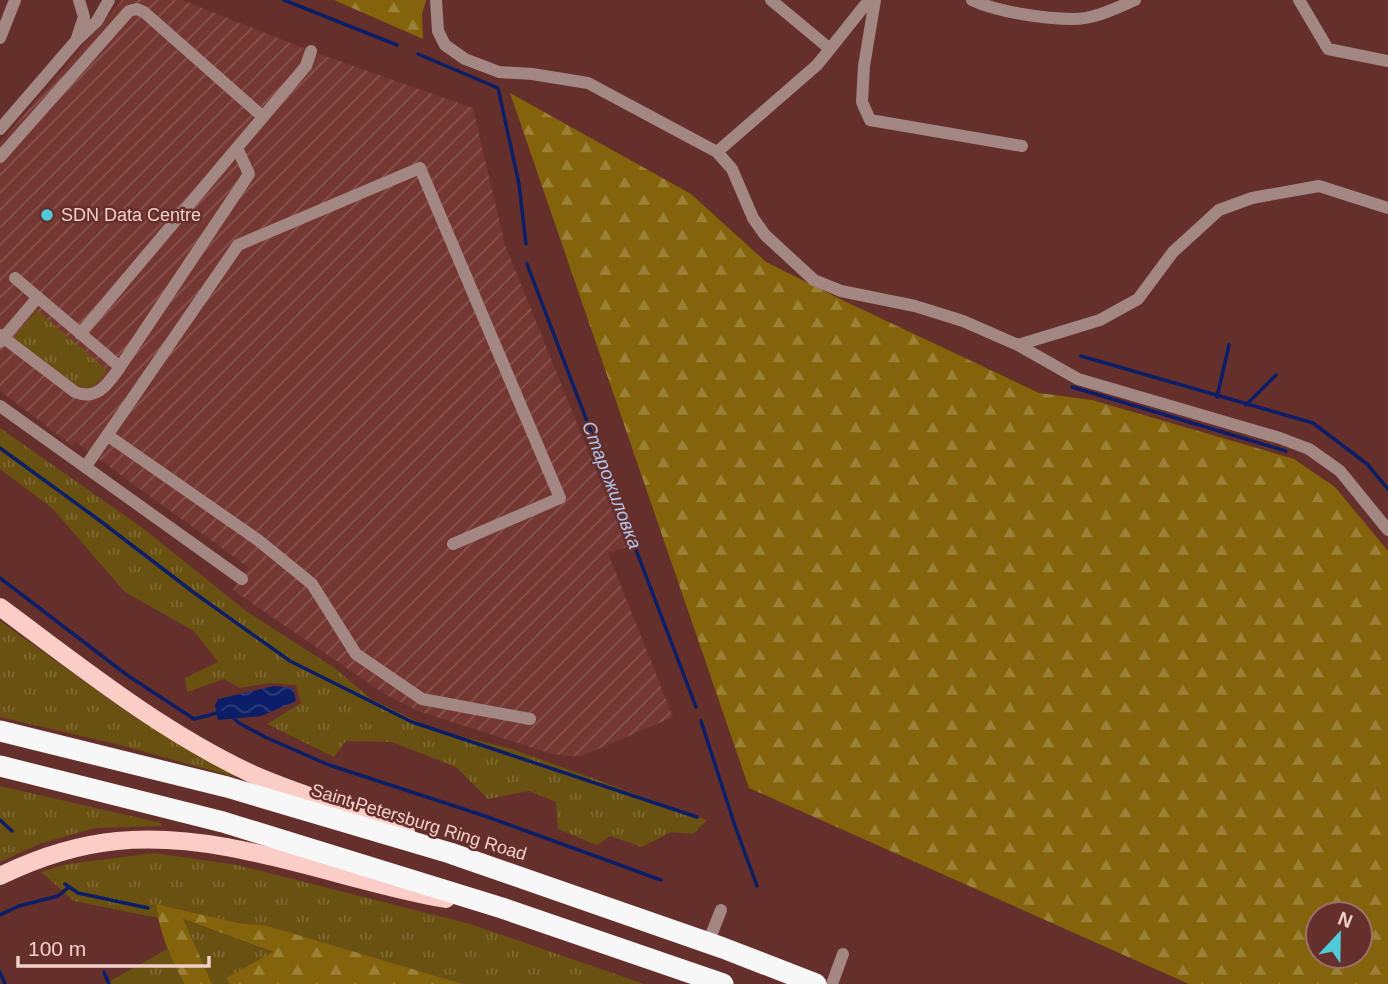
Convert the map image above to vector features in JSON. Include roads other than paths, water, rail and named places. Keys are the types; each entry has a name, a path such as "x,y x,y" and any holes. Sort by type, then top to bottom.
{"highway":[{"name":"Saint Petersburg Ring Road","path":"0,731 227,787 450,853 708,943 816,984"},
{"path":"0,766 223,822 502,908 723,984"}],"main road":[{"path":"0,607 182,737 252,774 374,818 450,853"},
{"path":"0,876 34,860 77,848 117,841 165,840 236,849 409,892 502,908"}],"street":[{"path":"0,38 15,0"},
{"path":"75,42 84,17 79,0"},
{"path":"0,129 75,42 97,21 108,0"},
{"path":"436,0 438,31 445,45 465,59 499,72 588,83 718,152 732,169 753,218 765,235 814,279 841,291 915,306 962,321 1018,345 1078,379 1280,438 1309,449 1340,471 1388,530"},
{"path":"771,0 830,49"},
{"path":"718,152 817,65 869,0"},
{"path":"875,0 864,66 862,102 870,120 1022,146"},
{"path":"972,0 1022,13 1074,19 1104,13 1135,0"},
{"path":"1299,0 1328,49 1388,61"},
{"path":"0,157 130,11 136,9 144,12 263,117"},
{"path":"80,334 306,66 311,51"},
{"path":"38,297 1,338 81,394 95,395 120,368 249,174 237,148"},
{"path":"86,466 238,245 420,168 560,498 453,544"},
{"path":"1018,345 1100,320 1138,299 1173,252 1219,210 1252,198 1319,186 1388,208"},
{"path":"15,278 120,368"},
{"path":"0,406 242,579"},
{"path":"107,435 258,540 312,584 356,654 422,699 530,719"},
{"path":"708,943 721,910"},
{"path":"832,984 843,954"}],"water":[{"path":"274,686 293,688 296,701 261,716 218,720 215,705 218,699"}],"waterway":[{"path":"284,0 397,45"},
{"name":"Старожиловка","path":"418,54 498,88 519,184 526,244"},
{"name":"Старожиловка","path":"527,264 696,707"},
{"path":"1217,397 1229,345"},
{"path":"1081,356 1313,423 1367,464 1388,489"},
{"path":"1246,405 1276,375"},
{"path":"1072,387 1286,451"},
{"path":"0,448 290,661 412,722 697,817"},
{"path":"0,578 127,675 194,719 221,712"},
{"path":"230,715 265,737 329,765 485,816 661,880"},
{"name":"Старожиловка","path":"701,721 757,886"},
{"path":"0,820 12,831"},
{"path":"65,884 78,893 148,908"},
{"path":"0,915 19,906 58,896 69,887"},
{"path":"0,972 5,984"},
{"path":"104,972 109,984"}],"place":[{"name":"SDN Data Centre","path":"47,215"}]}
